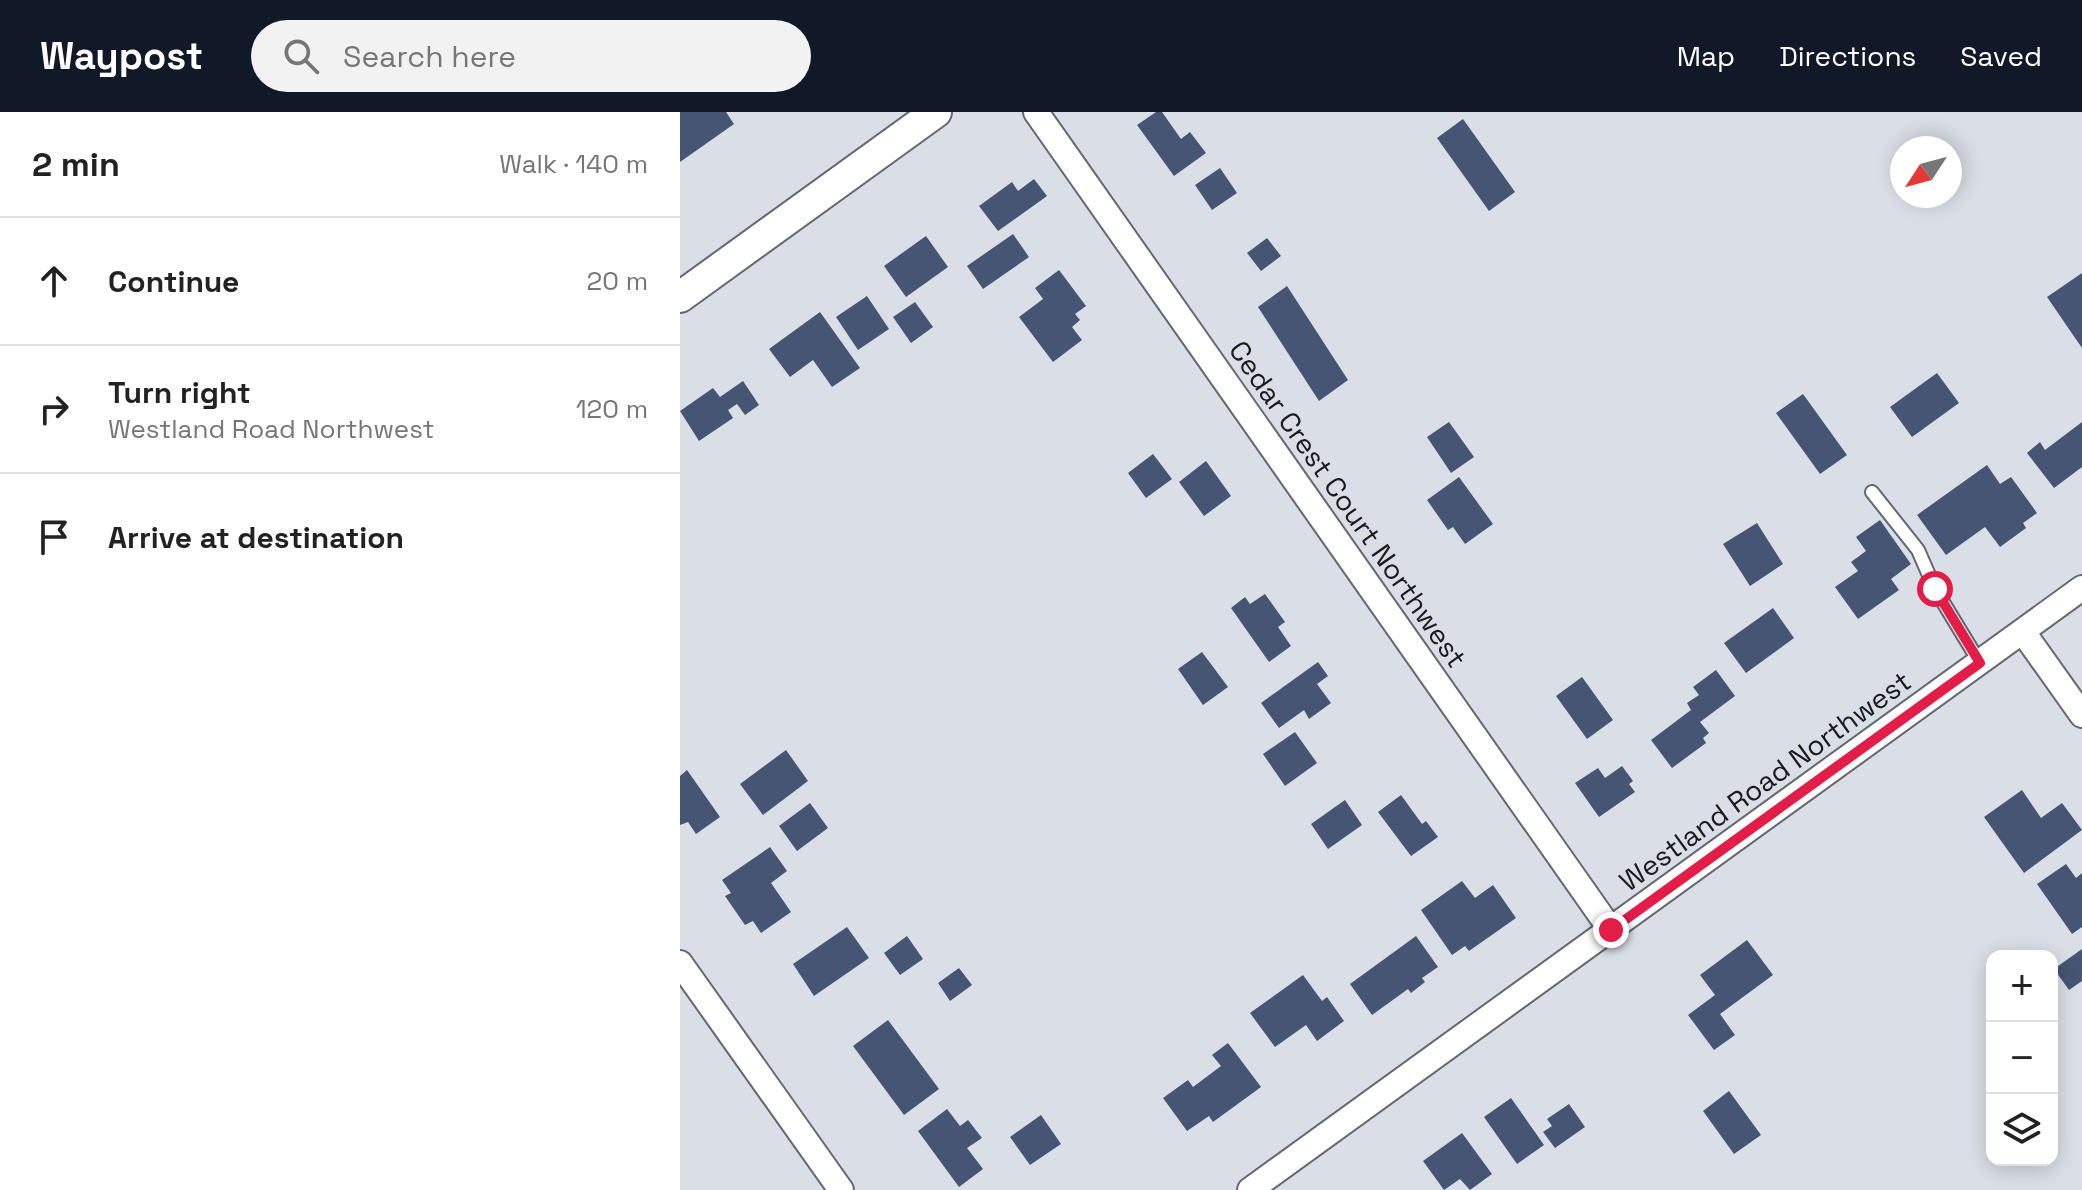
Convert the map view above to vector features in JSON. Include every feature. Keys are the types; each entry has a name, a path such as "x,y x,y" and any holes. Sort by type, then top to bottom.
{"street":[{"path":"680,297 936,112"},
{"name":"Cedar Crest Court Northwest","path":"1036,112 1611,930"},
{"name":"Westland Road Northwest","path":"1250,1190 2082,588"},
{"path":"2023,632 2082,715"},
{"path":"680,963 841,1190"}],"lane":[{"path":"1872,492 1918,550 1935,589 1980,663"}],"building":[{"path":"680,112 726,112 734,124 680,162"},
{"path":"1156,112 1162,112 1181,139 1190,132 1206,153 1174,176 1137,125"},
{"path":"1463,119 1515,192 1489,211 1437,138"},
{"path":"1220,168 1237,193 1212,210 1195,185"},
{"path":"1034,179 1047,196 998,231 979,206 1012,182 1018,191"},
{"path":"1013,234 1029,257 983,289 967,266"},
{"path":"926,236 948,267 906,297 884,266"},
{"path":"1267,238 1281,256 1261,271 1247,253"},
{"path":"1059,270 1086,306 1075,314 1080,320 1072,327 1082,340 1053,362 1019,317 1043,299 1035,288"},
{"path":"2082,273 2082,348 2047,297"},
{"path":"1287,286 1348,380 1319,401 1258,307"},
{"path":"867,296 889,329 858,350 836,317"},
{"path":"915,302 933,327 911,343 893,317"},
{"path":"820,312 860,368 832,387 813,360 790,377 769,349"},
{"path":"1937,373 1959,403 1912,437 1890,407"},
{"path":"743,381 759,405 745,415 737,404 728,410 733,418 699,441 680,411 713,388 720,397"},
{"path":"1803,394 1847,455 1820,474 1776,413"},
{"path":"1449,422 1474,457 1451,473 1427,437"},
{"path":"2082,422 2082,467 2054,488 2027,453 2040,442 2045,450"},
{"path":"1153,454 1172,479 1146,498 1128,473"},
{"path":"1206,461 1231,496 1204,516 1179,482"},
{"path":"1987,465 2000,484 2011,477 2037,513 2023,523 2026,528 2000,547 1985,527 1946,555 1917,515"},
{"path":"1459,477 1493,524 1465,544 1453,527 1448,530 1427,500"},
{"path":"1880,520 1911,564 1891,579 1899,590 1858,619 1835,587 1858,571 1851,562 1866,551 1856,537"},
{"path":"1757,523 1783,564 1750,586 1723,544"},
{"path":"1265,594 1285,622 1278,627 1291,646 1269,662 1231,608 1245,597 1250,604"},
{"path":"1773,608 1794,638 1746,673 1724,643"},
{"path":"1202,652 1228,687 1203,705 1178,669"},
{"path":"1318,662 1328,676 1317,684 1331,703 1309,719 1304,710 1279,728 1261,703"},
{"path":"1716,670 1735,696 1700,722 1709,733 1703,738 1706,743 1672,768 1651,740 1691,710 1687,703 1699,695 1693,687"},
{"path":"1582,677 1613,720 1587,739 1556,696"},
{"path":"1295,732 1317,763 1285,786 1263,754"},
{"path":"786,750 808,781 763,815 740,784"},
{"path":"1622,766 1633,781 1629,784 1635,792 1599,817 1575,783 1598,768 1605,778"},
{"path":"687,770 720,817 696,834 688,822 680,825 680,776"},
{"path":"2022,790 2041,818 2062,803 2082,830 2024,873 1984,817"},
{"path":"1401,795 1422,824 1426,821 1438,837 1411,856 1378,812"},
{"path":"1345,800 1362,825 1328,849 1311,824"},
{"path":"810,803 828,828 797,851 779,826"},
{"path":"770,847 787,871 771,883 791,912 761,933 753,921 745,925 725,896 731,893 722,880"},
{"path":"2066,864 2076,878 2082,873 2082,927 2072,934 2037,884"},
{"path":"1462,881 1475,898 1493,885 1516,918 1469,951 1465,946 1452,955 1421,910"},
{"path":"847,927 869,958 814,996 793,964"},
{"path":"907,936 923,959 900,975 884,953"},
{"path":"1416,936 1438,967 1422,978 1425,982 1411,993 1408,989 1372,1015 1350,984"},
{"path":"1747,940 1773,975 1720,1014 1735,1035 1714,1050 1688,1015 1715,995 1700,975"},
{"path":"2082,949 2082,981 2069,990 2058,975 2058,966"},
{"path":"959,968 972,985 950,1001 938,983"},
{"path":"1303,975 1322,1001 1327,997 1344,1021 1317,1041 1306,1025 1275,1047 1250,1013"},
{"path":"888,1020 939,1089 904,1115 853,1046"},
{"path":"1228,1043 1261,1087 1213,1122 1209,1116 1187,1131 1163,1098 1188,1080 1193,1087 1221,1066 1212,1055"},
{"path":"1729,1091 1761,1135 1734,1154 1703,1111"},
{"path":"1511,1098 1544,1145 1517,1164 1484,1117"},
{"path":"1569,1104 1585,1127 1555,1148 1543,1132 1552,1126 1547,1119"},
{"path":"947,1109 960,1126 968,1120 982,1138 967,1148 983,1169 959,1187 918,1131"},
{"path":"1041,1115 1061,1144 1030,1165 1010,1137"},
{"path":"1462,1133 1492,1174 1470,1190 1460,1179 1444,1190 1423,1161"}],"route":[{"path":"1611,930 1980,663 1935,589"}]}
